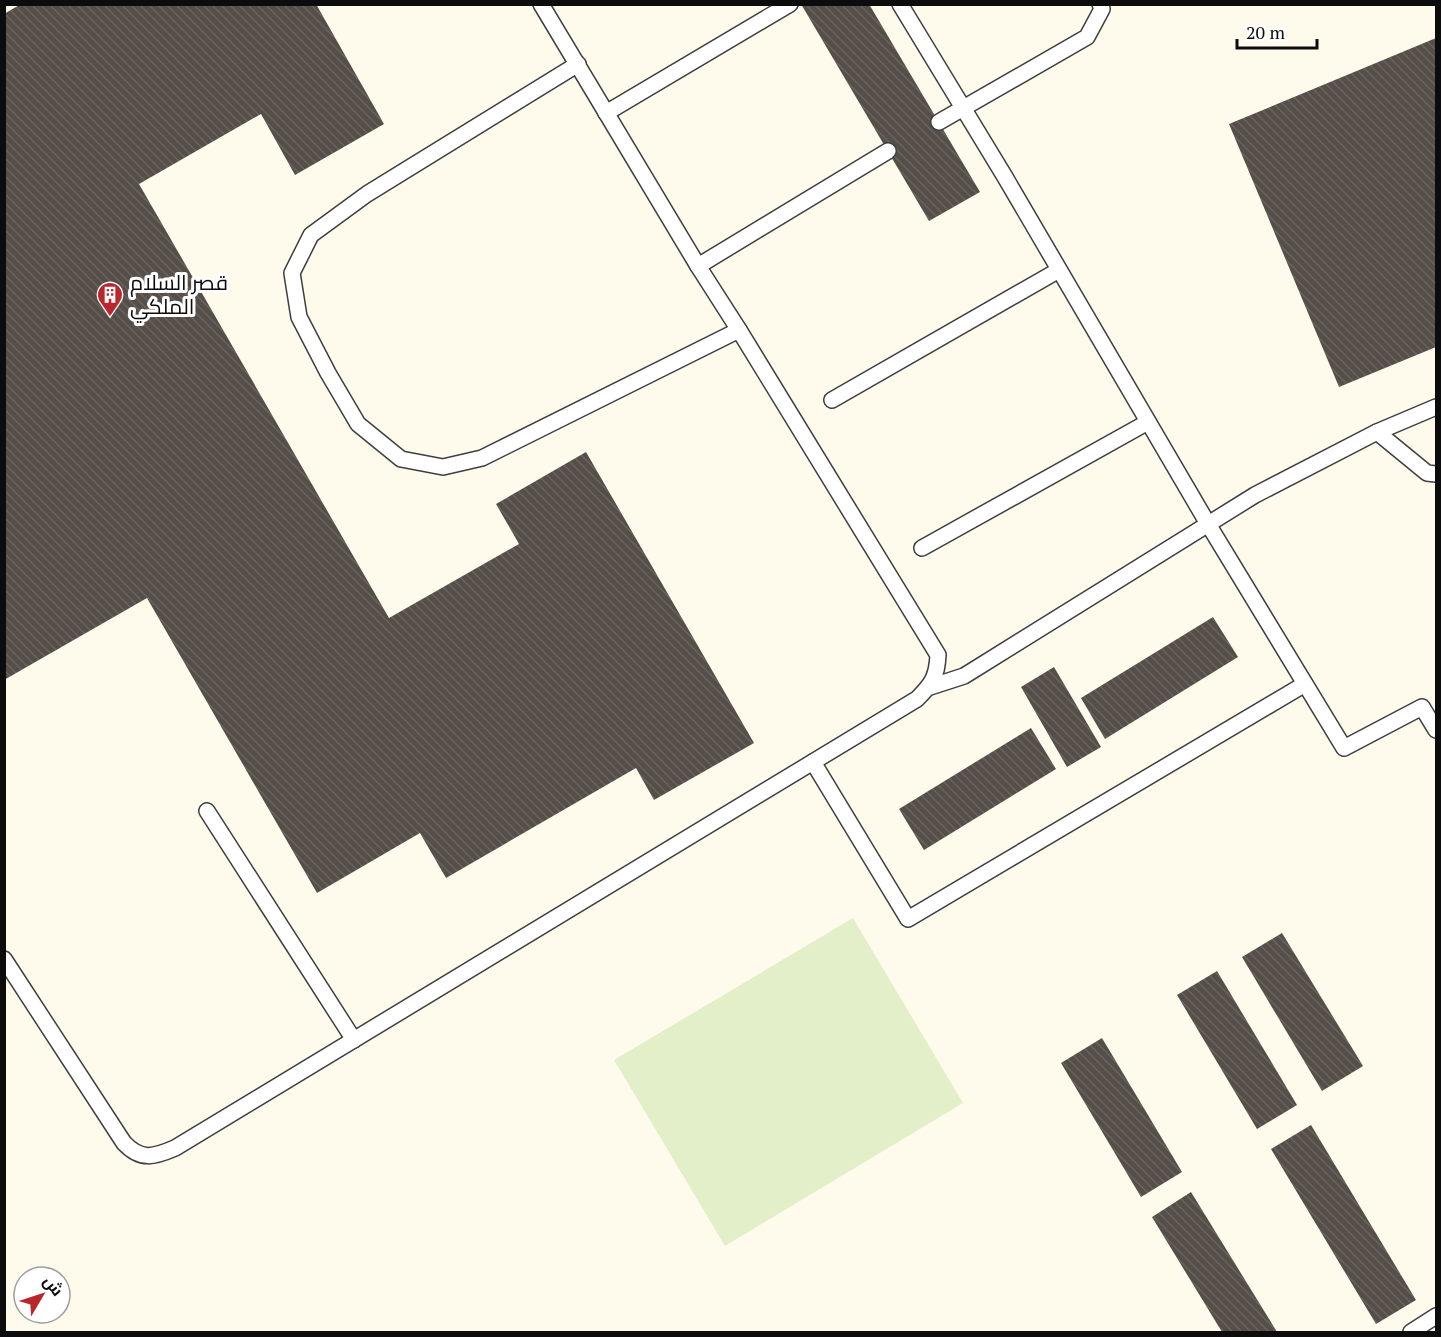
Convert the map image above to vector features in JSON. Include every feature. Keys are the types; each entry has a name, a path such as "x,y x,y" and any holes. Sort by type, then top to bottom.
{"lane":[{"path":"4,959 124,1143 134,1153 146,1156 158,1155 175,1149 917,699 930,687 937,672 938,655 698,266 541,4"},
{"path":"606,113 790,4"},
{"path":"900,4 1208,524 1344,748 1422,707 1437,730"},
{"path":"939,122 1087,37 1102,9 1100,4"},
{"path":"578,64 367,194 311,235 292,273 299,317 328,373 358,423 401,459 443,467 482,458 739,330"},
{"path":"698,266 888,151"},
{"path":"832,400 1059,270"},
{"path":"930,687 964,676 1255,495 1377,432 1437,407"},
{"path":"922,548 1148,422"},
{"path":"1377,432 1427,473 1437,474"},
{"path":"813,762 908,919 1305,684"},
{"path":"207,811 354,1040"},
{"path":"1411,1332 1437,1316"}],"green space":[{"path":"853,918 963,1103 725,1246 614,1060"}],"building":[{"name":"قصر السلام الملكي","path":"21,4 316,4 384,124 295,175 261,114 139,184 389,618 519,544 496,504 586,452 754,743 654,800 636,768 446,878 420,833 317,893 147,598 4,680 4,14"},
{"path":"801,4 869,4 980,192 929,221"},
{"path":"1436,38 1436,347 1339,387 1229,124"},
{"path":"1213,617 1238,657 1105,739 1081,698"},
{"path":"1054,667 1101,747 1067,767 1021,687"},
{"path":"1031,728 1056,769 924,850 899,809"},
{"path":"1282,933 1363,1066 1322,1091 1242,957"},
{"path":"1217,971 1297,1105 1257,1129 1177,995"},
{"path":"1102,1038 1182,1172 1141,1197 1061,1063"},
{"path":"1311,1125 1416,1300 1376,1324 1271,1149"},
{"path":"1191,1192 1277,1332 1222,1332 1152,1217"}],"place":[{"name":"قصر السلام الملكي","path":"110,318"}]}
